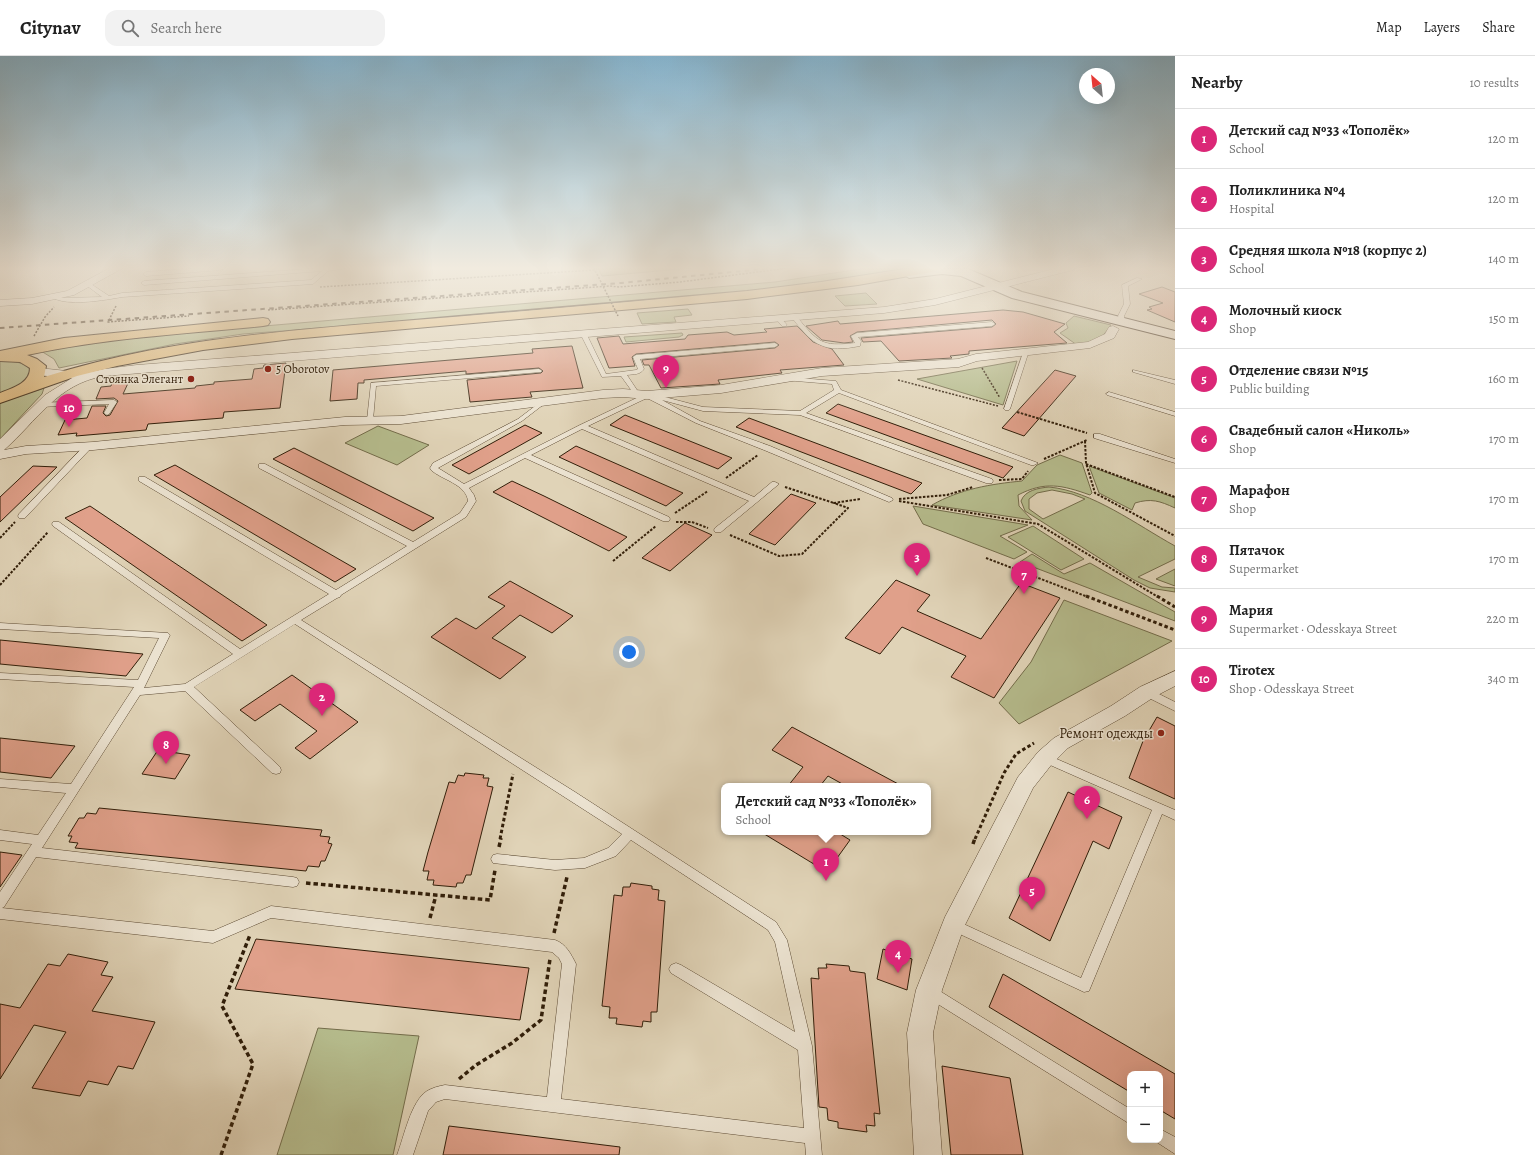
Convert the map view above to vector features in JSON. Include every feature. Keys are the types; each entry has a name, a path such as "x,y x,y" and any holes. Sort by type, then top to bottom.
{"main road":[{"path":"0,398 66,374 108,362 199,345 237,340 475,319"},
{"path":"0,357 64,342 103,337 275,322"},
{"path":"0,357 22,358 38,366 39,372 35,379 27,387"}],"street":[{"path":"39,372 86,376 137,369 584,334 781,322 790,319"},
{"path":"1099,319 1118,325 1175,335"},
{"path":"0,455 26,450 89,446 309,424 370,420 402,420 603,394 641,394 721,390 743,384 822,372 959,363 976,358 1025,354 1090,345 1110,336 1118,325"},
{"path":"0,447 39,405 63,387 86,376"},
{"path":"928,1155 920,1033 929,990 953,925 1025,783 1045,758 1061,743 1147,692 1175,678"}],"lane":[{"path":"796,319 815,343 829,347 858,346 858,341 854,336 857,335 992,324"},
{"path":"1118,325 1120,319"},
{"path":"584,334 604,376 624,375 638,372 641,369 636,357 775,345"},
{"path":"1007,409 1025,354"},
{"path":"370,420 373,384 539,371"},
{"path":"1136,371 1175,382"},
{"path":"624,375 641,394 698,422 767,448 889,500"},
{"path":"783,379 834,382 838,391 1034,463"},
{"path":"801,413 838,391"},
{"path":"464,487 641,394 703,409 801,413 989,481"},
{"path":"1109,394 1175,414"},
{"path":"0,676 139,688 187,687 337,595 463,515 472,505 473,500 471,494 464,487 436,470 434,468 436,465 520,420 545,401"},
{"path":"39,405 114,402 107,413"},
{"path":"582,426 754,500"},
{"path":"1097,436 1175,461"},
{"path":"22,516 89,446"},
{"path":"524,455 663,521"},
{"path":"262,466 414,546"},
{"path":"142,480 337,595"},
{"path":"718,530 775,484"},
{"path":"56,524 240,654"},
{"path":"296,620 630,833 772,926 781,940 805,1046 814,1155"},
{"path":"0,626 165,635 139,688 0,903"},
{"path":"187,687 276,770"},
{"path":"1147,692 1175,707"},
{"path":"1045,758 1175,815"},
{"path":"0,783 73,789"},
{"path":"953,925 1084,986 1159,808"},
{"path":"497,860 569,865 585,863 612,852 630,833"},
{"path":"0,835 42,840"},
{"path":"34,852 293,882"},
{"path":"0,913 213,937 271,912 552,946 564,954 569,964 553,1104"},
{"path":"676,970 805,1046"},
{"path":"929,990 1127,1115"},
{"path":"405,1155 422,1106 432,1096 445,1092 812,1136"},
{"path":"1163,1138 1175,1146"}],"path":[{"path":"30,341 45,319"},
{"path":"109,319 108,322 146,319"},
{"path":"976,358 1007,409"},
{"path":"897,379 1007,409 1097,436"},
{"path":"889,500 947,495 989,481 1022,479 1034,463 1097,436"},
{"path":"1085,441 1086,463 1095,493 1175,536"},
{"path":"613,561 663,521 718,484 767,448"},
{"path":"1086,463 1175,496"},
{"path":"663,521 692,522 704,527 718,530 779,556 802,554 848,508 775,484"},
{"path":"834,503 877,495"},
{"path":"889,500 1038,524 1175,607"},
{"path":"0,538 22,516"},
{"path":"0,584 56,524"},
{"path":"986,558 1175,630"},
{"path":"293,882 490,900 516,760"},
{"path":"445,1092 476,1065 512,1043 541,1020 552,946 569,865"},
{"path":"427,931 436,895"},
{"path":"221,1155 253,1064 222,1006 257,918"}],"green space":[{"path":"342,319 434,319 243,334 175,344 59,368 54,359 41,351 64,345"},
{"path":"640,319 675,319 676,322 642,324"},
{"path":"1070,319 1088,319 1111,325 1097,340 1077,345 1060,333 1068,328 1066,323"},
{"path":"682,333 683,335 679,337 626,342 624,337"},
{"path":"0,361 21,363 31,371 23,383 0,395"},
{"path":"1017,361 1003,405 917,379"},
{"path":"44,388 42,394 0,439 0,403"},
{"path":"378,426 429,445 397,465 345,443"},
{"path":"1060,455 1082,463 1092,493 1090,495 1062,487 1045,486 1018,495 1019,506 1032,520 932,505 943,499 976,488 1022,481 1037,465"},
{"path":"1089,466 1175,498 1175,508 1160,502 1146,501 1135,503 1132,510 1099,493"},
{"path":"1049,487 1065,490 1098,502 1175,546 1175,559 1138,577 1162,587 1175,588 1175,592 1150,588 1134,580 1025,511 1021,501 1026,494 1033,490","holes":["1052,490 1072,494 1085,499 1043,519 1029,509 1029,499 1037,493"]},
{"path":"913,506 1028,525 1000,536 1027,552 1014,559 923,524"},
{"path":"1033,526 1084,559 1061,570 1008,537"},
{"path":"1032,554 1064,574 1090,563 1175,612 1175,621 1020,562"},
{"path":"1175,569 1175,586 1156,579"},
{"path":"1064,600 1172,641 1019,724 999,703 1031,662"},
{"path":"318,1028 419,1036 393,1155 277,1155"}],"building":[{"path":"895,319 1049,319 1065,324 1054,332 1067,343 969,351 969,354 950,356 952,358 899,361 881,341 863,342 861,338 992,327 996,324 992,320 857,332 850,336 853,342 844,343 822,340 806,326 838,321 840,324"},
{"path":"797,326 813,342 832,349 844,365 780,370 782,373 718,380 720,384 661,388 649,365 644,365 642,360 775,348 779,345 775,342 636,354 632,357 635,366 609,368 597,338 619,336 623,344 685,339 688,335 727,332 734,335 767,332 764,329"},
{"path":"572,346 583,388 530,392 532,397 470,402 467,380 541,373 543,371 539,368 466,374 466,371 364,380 364,383 358,383 357,399 330,401 333,370 533,353 532,349"},
{"path":"286,363 280,408 224,412 223,418 148,424 146,430 76,436 77,433 58,435 65,420 87,418 92,406 106,406 103,413 106,416 110,415 118,401 114,398 96,399 101,387 111,386 113,380 130,379 123,394 195,388 196,386 214,384 214,382 252,379 254,369 263,368 264,365"},
{"path":"1055,370 1076,376 1024,436 1002,428"},
{"path":"838,404 1013,467 1003,478 826,413"},
{"path":"625,415 732,458 718,469 610,425"},
{"path":"749,418 922,483 911,494 736,427"},
{"path":"525,425 542,433 469,474 452,465"},
{"path":"576,446 683,493 666,506 559,457"},
{"path":"294,448 434,518 413,531 273,459"},
{"path":"175,465 356,569 335,582 154,475"},
{"path":"33,466 57,467 0,522 0,497"},
{"path":"512,481 627,537 609,551 493,492"},
{"path":"791,494 816,503 775,545 749,534"},
{"path":"90,506 267,625 242,641 65,518"},
{"path":"685,523 712,535 670,571 642,558"},
{"path":"896,580 930,595 917,611 981,639 1021,583 1060,598 994,698 951,677 966,656 902,627 880,654 845,638"},
{"path":"510,581 573,616 552,633 520,615 492,638 526,657 500,679 431,637 456,618 476,629 505,606 488,597"},
{"path":"0,640 143,654 126,676 0,664"},
{"path":"292,675 358,722 310,759 295,748 317,731 280,704 255,721 240,710"},
{"path":"1157,717 1175,726 1175,799 1129,778 1143,741"},
{"path":"792,727 896,783 841,783 828,776 822,783 790,783 803,767 772,750"},
{"path":"0,738 75,746 51,778 0,772"},
{"path":"158,750 190,755 175,779 142,774"},
{"path":"465,773 484,775 483,778 489,778 487,786 493,787 471,875 466,875 463,883 457,883 456,887 433,885 434,880 427,880 429,871 423,871 428,852 449,782 455,783 458,775 464,776"},
{"path":"1068,792 1122,817 1109,849 1093,841 1050,941 1009,918"},
{"path":"99,808 322,830 320,836 330,837 328,843 332,844 325,861 321,861 319,867 308,866 306,871 75,848 78,843 69,842 72,836 68,836 79,818 84,818 87,813 96,814"},
{"path":"766,835 842,835 850,840 827,872"},
{"path":"0,852 22,855 0,887"},
{"path":"631,883 652,886 652,889 659,890 658,900 665,901 657,1012 651,1012 651,1022 643,1021 642,1027 616,1024 617,1018 609,1018 610,1007 602,1006 614,895 622,896 623,887 630,887"},
{"path":"256,939 529,968 520,1020 235,989"},
{"path":"883,949 912,959 907,990 877,979"},
{"path":"68,954 108,962 101,975 113,977 92,1011 155,1022 133,1069 118,1066 108,1085 88,1081 80,1096 32,1088 66,1032 34,1025 0,1079 0,1004 20,1008 48,964 60,966"},
{"path":"826,964 849,966 850,971 865,973 880,1114 874,1113 875,1126 866,1125 867,1132 838,1128 838,1122 828,1120 827,1108 819,1107 811,978 819,979 818,968 827,968"},
{"path":"1003,974 1175,1074 1175,1119 1163,1112 1163,1071 1127,1071 1127,1090 989,1007"},
{"path":"942,1066 1010,1078 1023,1155 951,1155"},
{"path":"449,1126 620,1147 619,1155 443,1155"}],"railway":[{"path":"0,328 120,319"}],"place":[{"name":"5 Oborotov","path":"268,369"},
{"name":"Стоянка Элегант","path":"191,379"},
{"name":"Мария","path":"666,388"},
{"name":"Tirotex","path":"69,427"},
{"name":"Средняя школа №18 (корпус 2)","path":"917,576"},
{"name":"Марафон","path":"1024,594"},
{"name":"Поликлиника №4","path":"322,716"},
{"name":"Ремонт одежды","path":"1161,733"},
{"name":"Пятачок","path":"166,764"},
{"name":"Свадебный салон «Николь»","path":"1087,819"},
{"name":"Детский сад №33 «Тополёк»","path":"826,881"},
{"name":"Отделение связи №15","path":"1032,910"},
{"name":"Молочный киоск","path":"898,973"}]}
